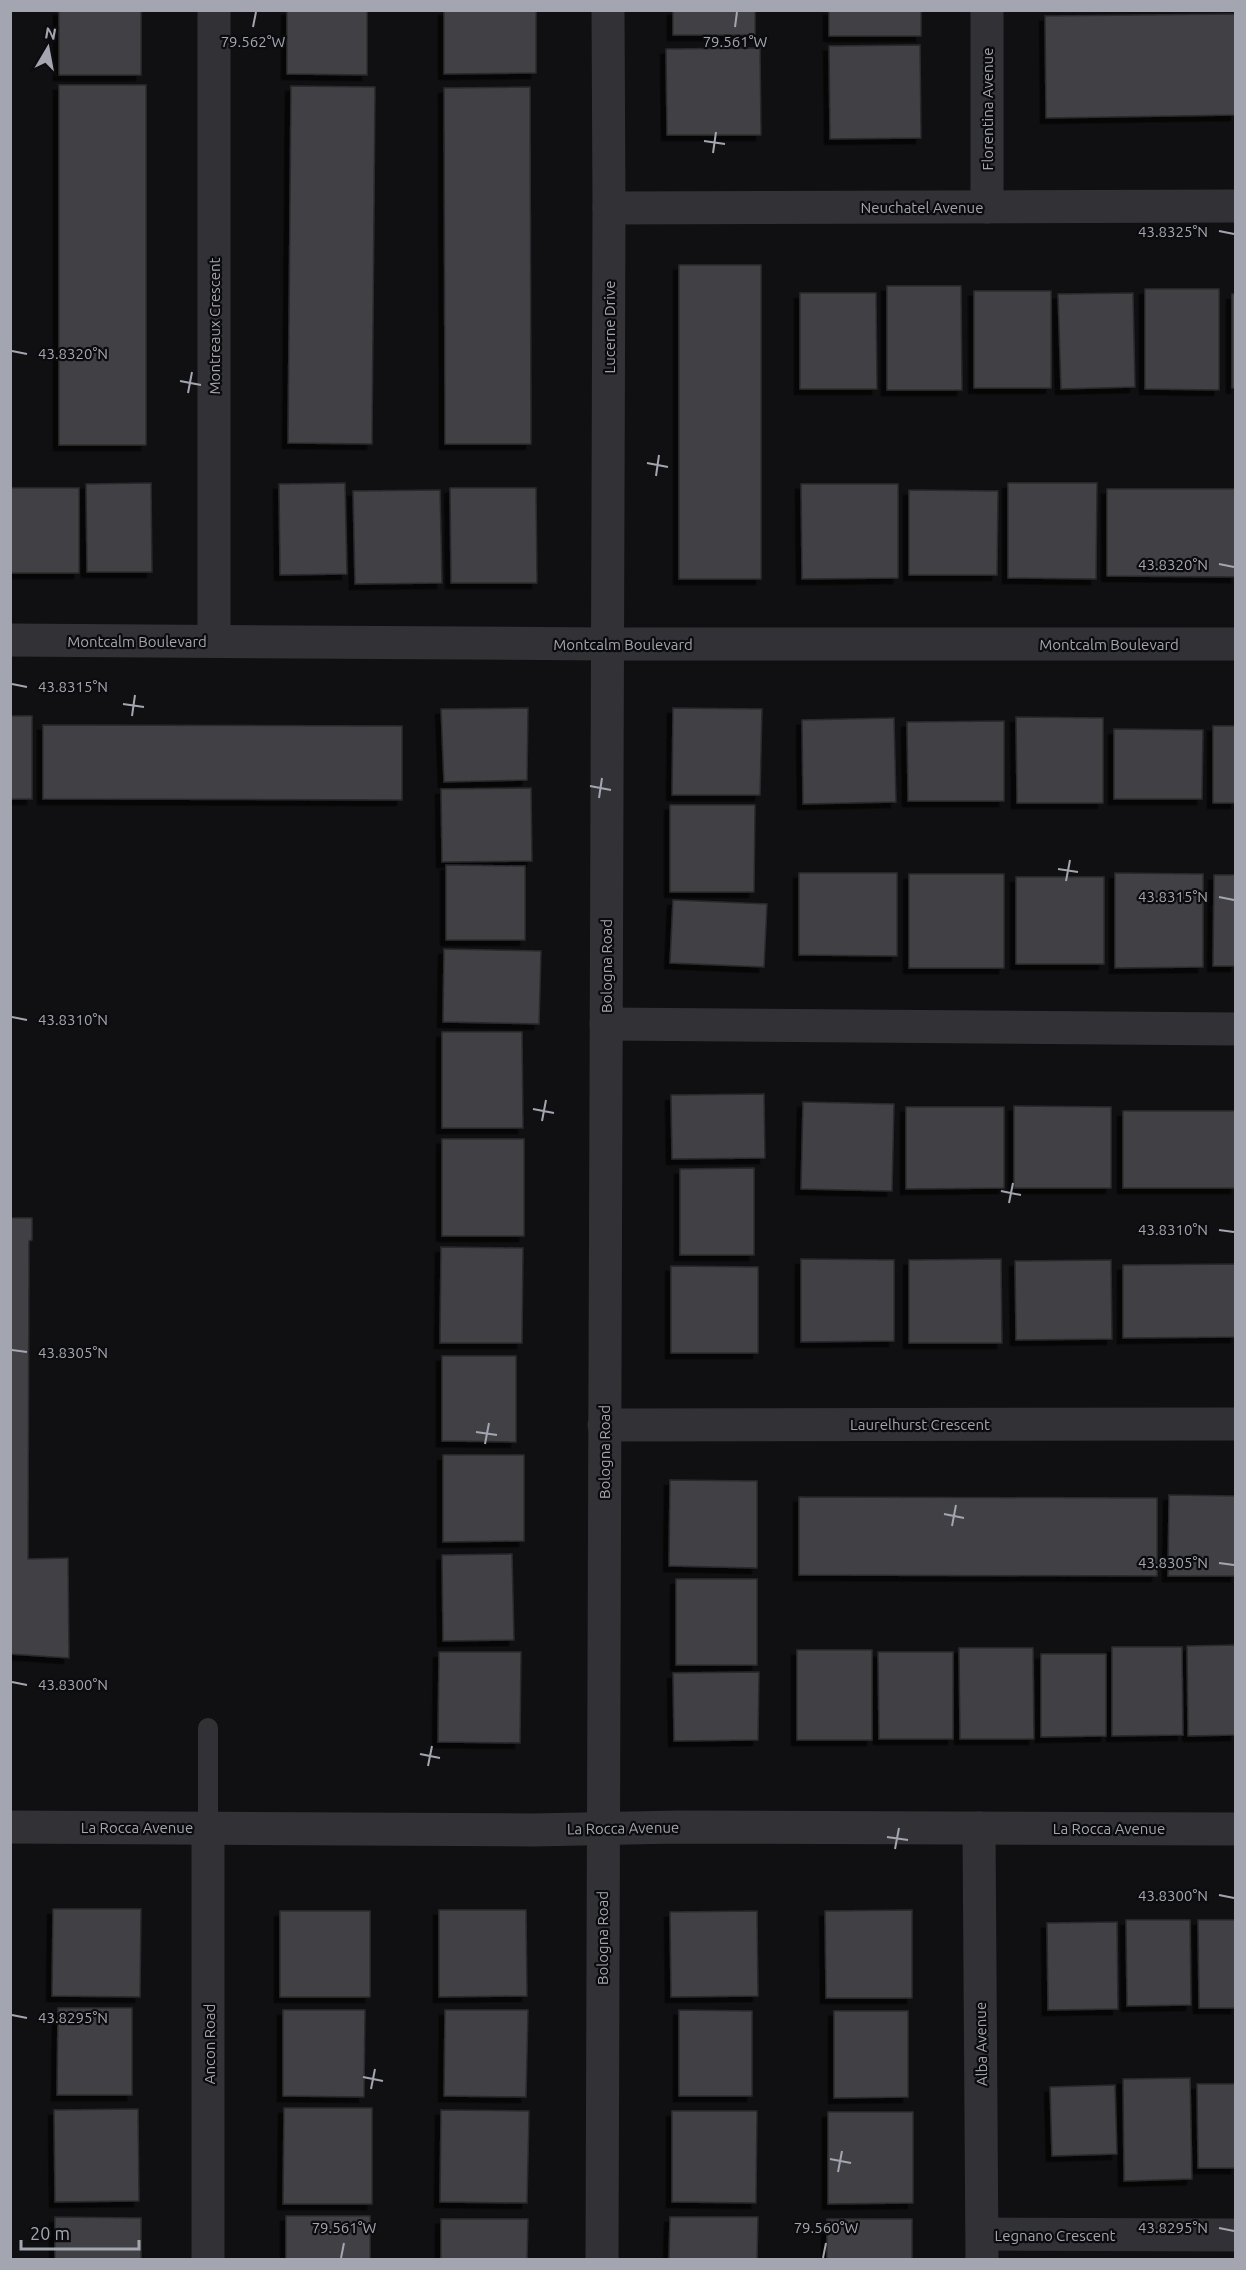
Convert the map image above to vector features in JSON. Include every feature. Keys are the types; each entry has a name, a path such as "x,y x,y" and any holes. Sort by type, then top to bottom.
{"street":[{"name":"Montreaux Crescent","path":"214,10 214,641"},
{"name":"Lucerne Drive","path":"607,644 608,10"},
{"name":"Florentina Avenue","path":"987,10 987,207"},
{"name":"Neuchatel Avenue","path":"609,208 1236,206"},
{"name":"Montcalm Boulevard","path":"10,640 607,644 1236,644"},
{"name":"Bologna Road","path":"602,2259 607,644"},
{"path":"606,1024 1236,1029"},
{"name":"Laurelhurst Crescent","path":"604,1425 1236,1424"},
{"name":"La Rocca Avenue","path":"10,1827 1236,1829"},
{"name":"Ancon Road","path":"208,1828 208,2259"},
{"name":"Alba Avenue","path":"979,1828 982,2247"},
{"name":"Legnano Crescent","path":"982,2247 1236,2235"}],"lane":[{"path":"208,1728 208,1828"}],"building":[{"path":"59,10 141,10 141,75 59,75"},
{"path":"287,10 367,10 367,75 287,74"},
{"path":"444,10 536,10 536,73 444,74"},
{"path":"673,10 755,10 755,35 673,35"},
{"path":"829,10 921,10 921,36 829,36"},
{"path":"1236,14 1236,115 1046,118 1045,16"},
{"path":"920,45 921,138 830,139 829,46"},
{"path":"760,48 761,135 667,135 666,49"},
{"path":"59,85 146,85 146,445 59,445"},
{"path":"291,86 375,87 372,444 288,443"},
{"path":"530,87 531,444 445,444 444,88"},
{"path":"679,265 761,265 761,579 679,579"},
{"path":"887,286 961,286 962,390 887,390"},
{"path":"1145,289 1219,289 1219,390 1145,389"},
{"path":"974,291 1051,291 1051,388 974,388"},
{"path":"800,293 876,293 877,389 800,389"},
{"path":"1133,293 1135,387 1061,389 1058,294"},
{"path":"1232,294 1236,294 1236,388 1232,388"},
{"path":"151,483 152,572 87,572 86,484"},
{"path":"345,483 347,574 280,575 279,484"},
{"path":"1008,483 1097,483 1096,579 1008,578"},
{"path":"801,484 898,484 898,578 802,579"},
{"path":"10,488 79,488 79,573 10,573"},
{"path":"450,488 536,488 537,583 451,583"},
{"path":"1107,489 1236,489 1236,577 1107,576"},
{"path":"440,490 442,583 355,584 353,491"},
{"path":"909,490 998,491 997,575 909,575"},
{"path":"528,708 527,780 444,782 441,709"},
{"path":"673,708 762,709 760,795 672,795"},
{"path":"10,716 32,716 32,799 10,799"},
{"path":"1016,717 1103,718 1103,803 1017,803"},
{"path":"894,718 896,802 803,804 802,720"},
{"path":"1004,721 1004,801 908,801 907,722"},
{"path":"43,725 402,726 402,800 43,799"},
{"path":"1213,726 1236,726 1236,803 1213,803"},
{"path":"1114,729 1203,730 1202,799 1114,799"},
{"path":"531,788 532,861 442,862 441,789"},
{"path":"670,805 755,805 754,892 670,892"},
{"path":"446,865 525,866 525,940 446,940"},
{"path":"799,873 897,873 897,956 799,955"},
{"path":"1115,873 1203,874 1203,967 1115,968"},
{"path":"909,874 1004,874 1004,968 909,968"},
{"path":"1214,875 1236,875 1236,966 1213,966"},
{"path":"1016,877 1104,877 1104,964 1016,964"},
{"path":"673,900 767,904 764,967 670,963"},
{"path":"444,949 541,951 539,1024 443,1022"},
{"path":"442,1032 522,1032 523,1128 442,1128"},
{"path":"764,1094 765,1158 672,1159 671,1095"},
{"path":"803,1102 894,1104 892,1191 801,1189"},
{"path":"1014,1106 1111,1107 1111,1188 1014,1188"},
{"path":"906,1107 1004,1107 1004,1188 906,1189"},
{"path":"1123,1111 1236,1111 1236,1188 1123,1188"},
{"path":"442,1139 524,1139 524,1236 442,1236"},
{"path":"754,1168 754,1255 680,1255 680,1169"},
{"path":"10,1218 32,1218 32,1240 29,1241 28,1559 68,1558 69,1658 10,1654"},
{"path":"441,1247 523,1248 522,1343 440,1343"},
{"path":"801,1259 894,1260 894,1341 801,1342"},
{"path":"1001,1259 1002,1343 909,1343 909,1260"},
{"path":"1111,1260 1112,1339 1016,1340 1015,1261"},
{"path":"1236,1264 1236,1337 1123,1338 1123,1265"},
{"path":"671,1266 758,1267 758,1353 671,1353"},
{"path":"442,1356 516,1356 516,1442 442,1441"},
{"path":"443,1455 524,1455 524,1541 443,1542"},
{"path":"670,1480 757,1481 757,1568 669,1566"},
{"path":"1169,1495 1236,1496 1236,1576 1168,1576"},
{"path":"799,1497 1157,1498 1157,1576 799,1575"},
{"path":"512,1554 514,1640 443,1641 442,1555"},
{"path":"676,1579 757,1579 757,1665 676,1665"},
{"path":"1236,1645 1236,1735 1188,1736 1187,1646"},
{"path":"1112,1647 1182,1647 1183,1735 1112,1736"},
{"path":"959,1648 1033,1648 1034,1739 960,1739"},
{"path":"797,1650 872,1650 872,1740 797,1740"},
{"path":"439,1652 521,1652 520,1743 438,1742"},
{"path":"878,1652 953,1652 953,1739 879,1739"},
{"path":"1041,1654 1106,1654 1106,1736 1041,1737"},
{"path":"759,1672 758,1740 674,1741 673,1673"},
{"path":"53,1909 141,1909 140,1997 52,1996"},
{"path":"439,1910 526,1910 527,1996 439,1997"},
{"path":"912,1910 912,1998 826,1998 825,1911"},
{"path":"280,1911 370,1911 370,1997 280,1997"},
{"path":"757,1911 758,1996 671,1997 670,1912"},
{"path":"1126,1920 1190,1920 1191,2005 1127,2006"},
{"path":"1198,1920 1236,1920 1236,2008 1199,2008"},
{"path":"1117,1922 1118,2009 1048,2010 1047,1923"},
{"path":"58,2008 132,2008 132,2095 57,2095"},
{"path":"283,2010 365,2010 364,2097 283,2096"},
{"path":"445,2010 528,2010 526,2097 444,2096"},
{"path":"679,2010 752,2011 752,2096 679,2096"},
{"path":"834,2011 908,2011 908,2097 834,2098"},
{"path":"1190,2078 1192,2179 1124,2181 1123,2079"},
{"path":"1197,2084 1236,2084 1236,2168 1198,2168"},
{"path":"1115,2085 1117,2154 1052,2156 1050,2087"},
{"path":"284,2108 372,2108 372,2204 283,2204"},
{"path":"138,2109 139,2201 55,2202 54,2110"},
{"path":"441,2110 529,2111 527,2203 440,2202"},
{"path":"672,2111 757,2111 756,2203 672,2202"},
{"path":"828,2112 913,2112 913,2203 828,2204"},
{"path":"286,2216 370,2216 370,2260 286,2260"},
{"path":"55,2217 141,2218 141,2260 55,2260"},
{"path":"670,2217 758,2217 757,2260 669,2260"},
{"path":"441,2219 528,2219 527,2260 441,2260"},
{"path":"827,2219 912,2219 912,2260 827,2260"}]}
